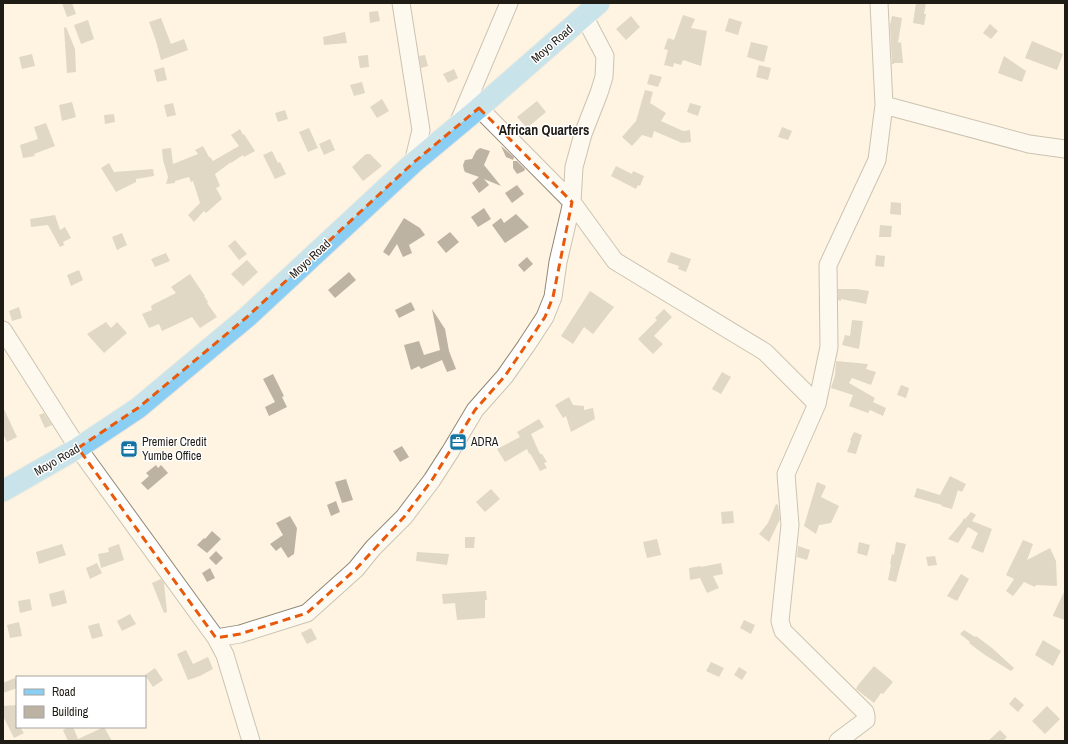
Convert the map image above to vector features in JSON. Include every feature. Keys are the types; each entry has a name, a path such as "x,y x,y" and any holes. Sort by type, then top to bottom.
{"main road":[{"name":"Moyo Road","path":"3,491 78,448 138,408 247,317 413,163 457,127 592,9"}],"street":[{"path":"400,3 421,130 413,163"},
{"path":"457,127 509,3"},
{"path":"838,741 866,720 866,716 864,712 783,631 780,621 790,525 786,474 817,404 829,347 828,265 877,160 884,105 879,3"},
{"path":"216,638 240,634 307,613 356,569 372,548 409,511 432,480 475,410 504,376 545,317 553,297 558,262 572,202 574,167 583,134 604,77 605,56 592,9"},
{"path":"884,105 1029,144 1065,149"},
{"path":"479,108 572,202 615,260 765,352 817,404"},
{"path":"3,330 78,448 216,638 225,655 251,741"},
{"path":"225,655 240,634"}],"highlighted area":[{"path":"479,108 572,202 553,297 545,317 505,376 475,410 432,480 404,517 356,569 307,613 240,634 216,638 78,448 138,408 247,317 413,163"}],"building":[{"path":"62,3 72,3 76,14 67,17"},
{"path":"916,3 926,3 924,25 913,23"},
{"path":"378,11 380,21 370,23 369,12"},
{"path":"683,15 695,19 691,28 707,31 701,66 683,60 681,65 674,63 673,67 664,65 668,50 664,49 668,38 674,40"},
{"path":"631,16 640,27 626,40 616,29"},
{"path":"892,16 902,18 898,43 901,42 903,63 892,64 890,25"},
{"path":"161,18 171,44 184,39 188,50 161,60 149,22"},
{"path":"729,18 742,22 738,35 725,31"},
{"path":"88,20 94,39 81,44 74,25"},
{"path":"990,24 998,31 991,39 983,33"},
{"path":"66,27 75,49 76,72 67,73 64,28"},
{"path":"345,32 347,43 324,45 323,37"},
{"path":"1032,41 1063,54 1057,70 1025,58"},
{"path":"751,42 768,46 764,62 747,57"},
{"path":"32,54 35,66 22,69 19,57"},
{"path":"368,55 369,67 360,68 358,56"},
{"path":"425,55 428,66 421,68 419,56"},
{"path":"1004,56 1026,71 1022,82 998,73"},
{"path":"759,65 771,68 768,80 756,77"},
{"path":"164,67 167,80 157,82 154,70"},
{"path":"454,69 458,78 448,83 443,74"},
{"path":"650,74 662,77 658,87 647,84"},
{"path":"362,82 365,93 354,96 350,85"},
{"path":"645,90 653,92 650,103 666,113 661,121 683,131 690,130 691,142 682,143 654,131 652,138 642,135 632,146 622,137 636,121"},
{"path":"382,99 389,111 377,118 370,107"},
{"path":"537,101 546,112 527,128 517,117"},
{"path":"72,102 76,117 62,121 59,105"},
{"path":"173,103 176,115 167,117 164,105"},
{"path":"690,103 701,106 698,116 687,112"},
{"path":"285,110 288,119 278,122 275,113"},
{"path":"114,114 115,122 105,124 104,115"},
{"path":"46,123 55,146 34,154 35,156 23,158 20,145 38,139 34,127"},
{"path":"782,127 792,131 788,140 778,137"},
{"path":"309,128 318,148 308,152 299,132"},
{"path":"240,129 255,151 244,157 243,155 215,174 220,186 216,188 222,199 206,213 204,211 194,222 188,215 200,203 193,181 191,182 189,177 175,181 175,183 166,184 168,177 163,160 162,149 171,148 173,164 198,154 195,150 203,146 213,161 239,146 231,135"},
{"path":"330,139 335,150 324,155 319,144"},
{"path":"501,146 514,157 513,160 506,157"},
{"path":"480,148 490,151 484,165 501,186 484,179 489,185 479,193 472,183 479,177 465,172 463,165 465,160 472,159 476,151"},
{"path":"272,151 286,174 275,179 263,155"},
{"path":"366,154 370,154 382,166 363,181 352,167"},
{"path":"513,161 517,161 525,169 524,171 517,174 513,168"},
{"path":"109,163 114,172 153,169 154,176 136,179 136,182 116,192 101,168"},
{"path":"616,166 632,174 633,171 644,176 640,186 638,185 636,189 611,176"},
{"path":"517,185 524,194 512,203 505,193"},
{"path":"891,202 901,203 901,215 890,214"},
{"path":"484,208 491,219 478,227 471,217"},
{"path":"516,214 529,227 505,243 492,225 501,218 504,223"},
{"path":"55,215 60,230 65,227 71,238 63,242 64,245 60,247 48,225 31,227 30,219"},
{"path":"404,218 420,228 425,235 409,245 412,253 403,257 397,244 389,256 383,252"},
{"path":"880,225 892,226 891,237 879,237"},
{"path":"450,232 459,242 446,253 437,242"},
{"path":"122,233 127,245 117,250 112,237"},
{"path":"235,240 247,254 239,260 228,246"},
{"path":"671,252 691,259 686,272 678,269 679,266 667,262"},
{"path":"166,253 170,261 155,267 151,259"},
{"path":"876,255 885,256 884,267 875,266"},
{"path":"527,257 533,264 524,272 518,265"},
{"path":"247,260 258,272 243,286 231,274"},
{"path":"79,270 83,280 71,286 67,275"},
{"path":"349,272 356,280 335,298 328,290"},
{"path":"190,274 217,317 200,328 192,317 162,331 159,324 149,328 142,314 152,310 151,306 154,304 176,293 171,287"},
{"path":"838,289 869,291 866,304 841,299 841,301 838,300"},
{"path":"590,291 614,307 593,334 584,327 573,344 561,336"},
{"path":"411,302 415,310 399,318 395,310"},
{"path":"19,307 22,318 12,321 9,311"},
{"path":"432,309 445,329 449,351 456,369 447,372 442,360 421,369 419,366 411,370 404,345 419,341 424,355 440,350"},
{"path":"664,309 672,317 654,336 663,344 653,354 638,339 657,320 655,318"},
{"path":"852,320 863,321 859,349 842,345 845,335 850,336"},
{"path":"106,322 111,328 117,322 127,333 104,353 87,334"},
{"path":"836,361 868,364 866,369 876,372 871,385 852,378 849,383 875,398 873,402 886,408 883,416 870,410 868,413 849,406 853,395 831,388 835,375"},
{"path":"722,372 731,377 721,394 712,389"},
{"path":"273,374 284,396 282,397 287,407 269,416 265,407 275,402 263,379"},
{"path":"901,385 909,388 906,398 897,395"},
{"path":"569,397 573,405 584,406 584,410 593,408 595,419 571,432 566,416 563,418 555,405"},
{"path":"3,407 17,437 7,442 3,434"},
{"path":"44,413 52,425 45,428 39,415"},
{"path":"539,419 544,427 531,434 540,454 542,454 547,462 544,463 547,468 540,471 527,449 505,462 497,449 520,437 517,432"},
{"path":"854,432 862,435 856,454 847,452"},
{"path":"402,446 409,457 400,462 393,451"},
{"path":"156,465 158,468 161,465 168,473 148,490 141,483 149,476 146,473"},
{"path":"950,476 966,484 962,492 958,490 952,509 914,497 917,488 940,495"},
{"path":"346,479 353,500 342,503 335,482"},
{"path":"817,482 826,486 821,497 839,506 831,523 819,525 816,534 804,526"},
{"path":"491,489 500,499 485,512 476,502"},
{"path":"336,501 340,512 331,516 327,505"},
{"path":"776,504 778,505 780,519 769,542 759,534 768,523"},
{"path":"733,511 734,523 722,524 721,512"},
{"path":"971,512 976,515 972,521 992,529 983,553 971,548 978,533 968,527 958,543 948,539 964,518 965,519"},
{"path":"290,516 297,528 294,554 288,558 281,547 276,551 270,544 283,535 276,523"},
{"path":"212,531 221,539 207,553 197,545"},
{"path":"465,537 475,537 474,548 465,548"},
{"path":"657,539 661,555 647,558 643,542"},
{"path":"1023,540 1033,544 1027,560 1050,548 1056,561 1057,586 1036,585 1035,587 1024,582 1013,596 1006,591 1014,579 1006,575"},
{"path":"859,542 870,545 867,556 857,553"},
{"path":"896,542 906,544 896,582 888,580 892,554 894,555"},
{"path":"62,544 66,555 39,564 36,552"},
{"path":"119,544 124,560 101,568 98,554 109,552 108,548"},
{"path":"798,546 810,550 807,560 797,557"},
{"path":"216,551 223,558 216,565 209,558"},
{"path":"417,552 449,554 447,565 416,561"},
{"path":"935,556 937,565 928,566 926,557"},
{"path":"97,563 102,573 90,579 86,568"},
{"path":"721,563 723,574 713,576 719,588 707,593 700,578 690,580 689,568"},
{"path":"210,568 215,578 207,582 202,573"},
{"path":"961,574 969,579 957,601 947,596"},
{"path":"161,579 164,583 167,612 164,613 152,583"},
{"path":"64,590 67,603 52,607 49,594"},
{"path":"1065,590 1065,620 1053,615"},
{"path":"486,591 487,600 485,600 485,618 457,620 455,603 443,604 442,594"},
{"path":"30,599 32,610 20,613 18,601"},
{"path":"130,614 136,624 122,631 117,621"},
{"path":"744,620 755,625 751,634 740,628"},
{"path":"19,622 22,636 10,638 7,625"},
{"path":"99,623 103,636 92,639 88,626"},
{"path":"311,628 317,639 307,644 301,633"},
{"path":"964,630 975,637 976,636 992,648 1014,668 1011,671 969,643 970,642 960,634"},
{"path":"1043,640 1061,651 1053,666 1035,655"},
{"path":"186,650 193,664 208,657 213,669 188,680 177,654"},
{"path":"711,662 724,668 719,677 706,671"},
{"path":"874,666 893,682 883,694 881,693 874,703 856,689"},
{"path":"739,667 747,672 742,680 734,675"},
{"path":"155,668 163,680 153,687 145,675"},
{"path":"15,678 16,688 3,693 3,683"},
{"path":"1015,697 1024,705 1018,712 1009,704"},
{"path":"16,705 16,728 21,728 24,733 14,738 3,716 3,706"},
{"path":"1047,706 1060,719 1045,734 1032,721"},
{"path":"67,728 73,728 78,739 105,728 112,741 68,741 63,730"},
{"path":"1000,730 1007,737 1003,741 988,741"}],"place":[{"name":"ADRA","path":"458,442"},
{"name":"Premier Credit Yumbe Office","path":"129,449"}],"district":[{"name":"African Quarters","path":"544,130"}]}
